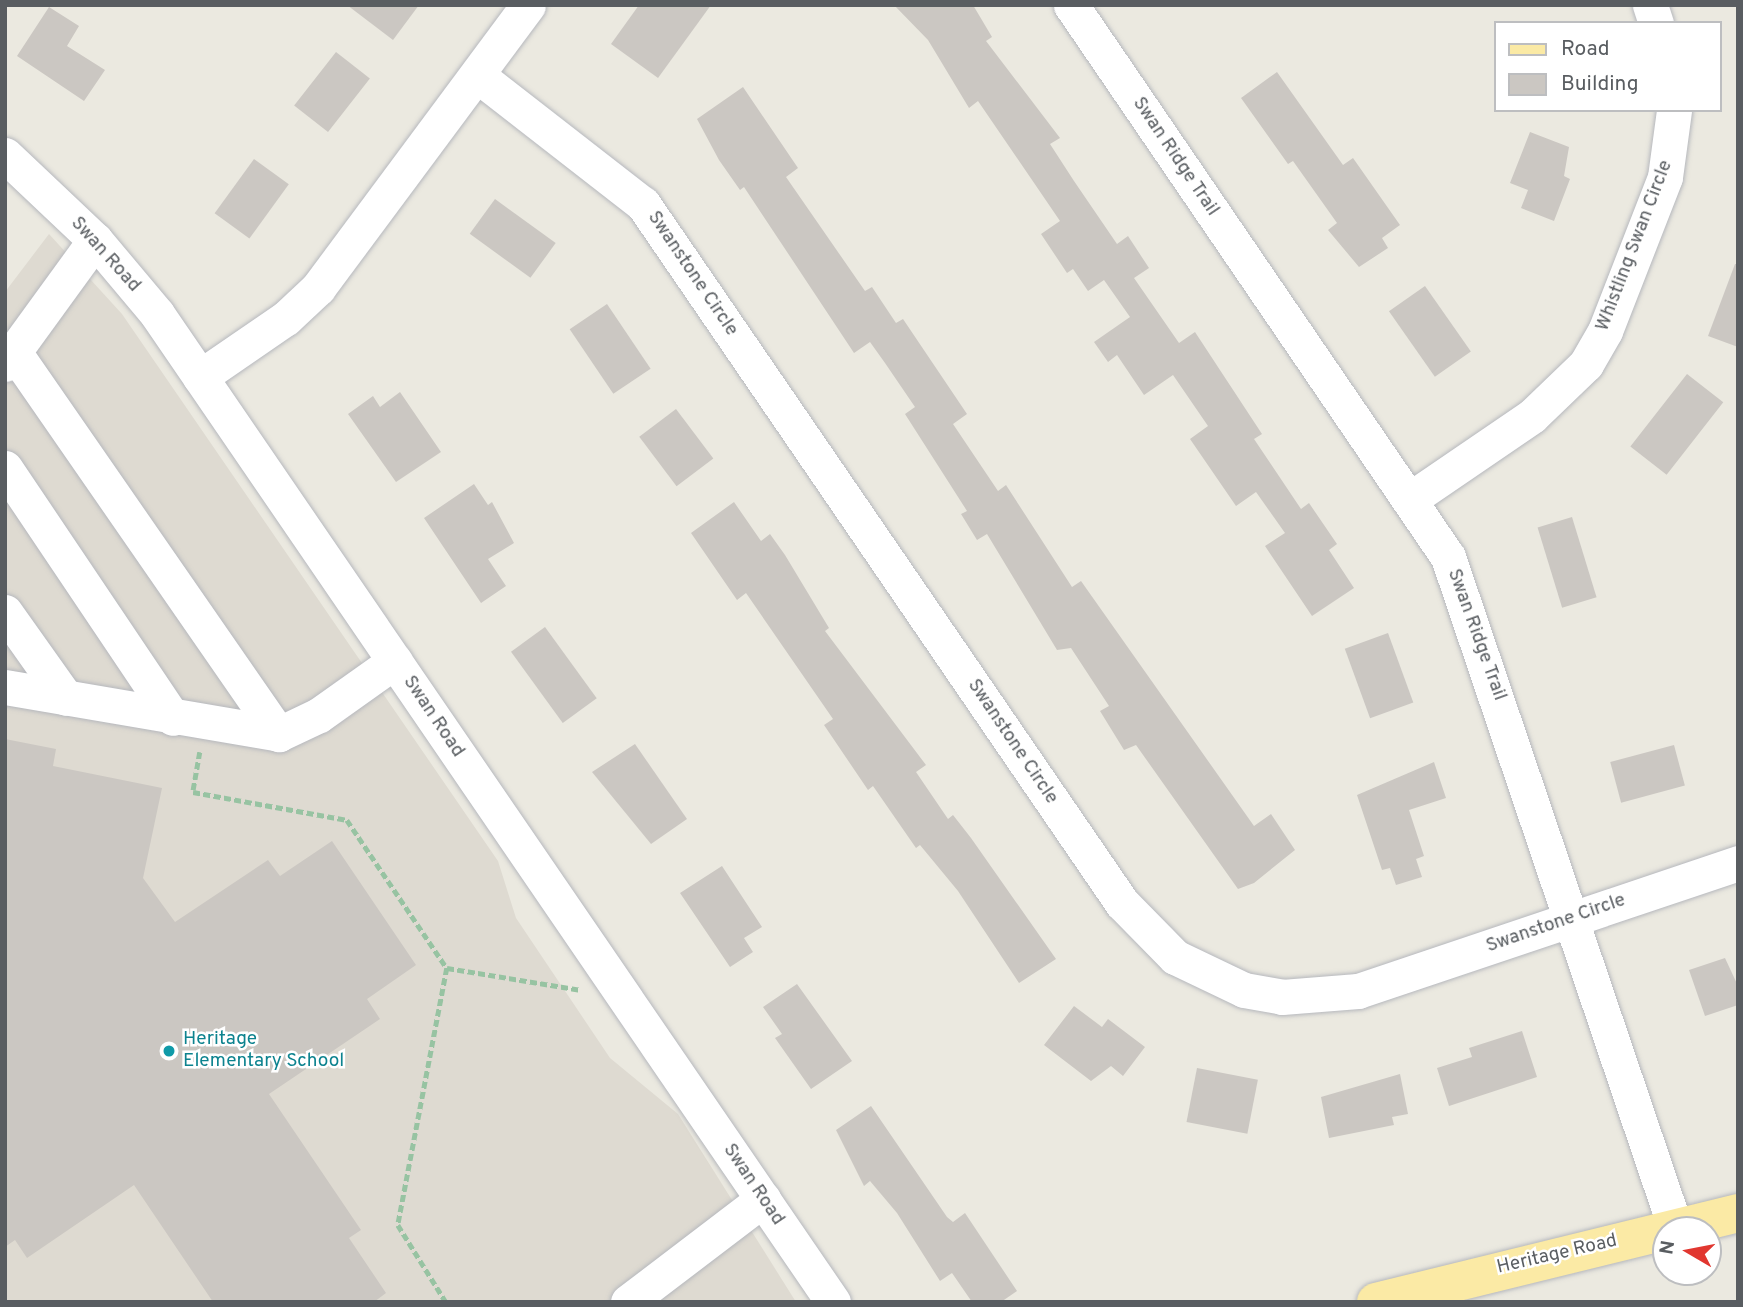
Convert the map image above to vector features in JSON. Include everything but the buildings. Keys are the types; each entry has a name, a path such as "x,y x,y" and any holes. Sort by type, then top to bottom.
{"main road":[{"name":"Heritage Road","path":"1376,1302 1652,1233"}],"street":[{"path":"200,377 303,305 528,5"},
{"name":"Swan Ridge Trail","path":"1071,5 1409,500 1462,588 1671,1216"},
{"name":"Swanstone Circle","path":"477,75 643,204 1122,903 1175,957 1244,990 1320,998 1357,991 1738,863"},
{"name":"Whistling Swan Circle","path":"1409,500 1532,415 1586,364 1605,331 1665,177 1674,112"},
{"name":"Swan Road","path":"5,155 95,240 200,377 833,1302"},
{"path":"95,240 9,358 279,734"},
{"path":"5,468 189,721"},
{"path":"5,612 66,698"},
{"path":"5,687 189,721 279,734 319,715 395,661"},
{"path":"628,1302 762,1199"}],"path":[{"path":"189,721 193,792 346,820 447,968 398,1225 446,1302"},
{"path":"447,968 624,997"}],"shaded area":[{"path":"49,234 122,314 498,861 516,918 610,1058 678,1114 796,1302 5,1302 5,292"}],"place":[{"name":"Heritage Elementary School","path":"169,1051"}]}
